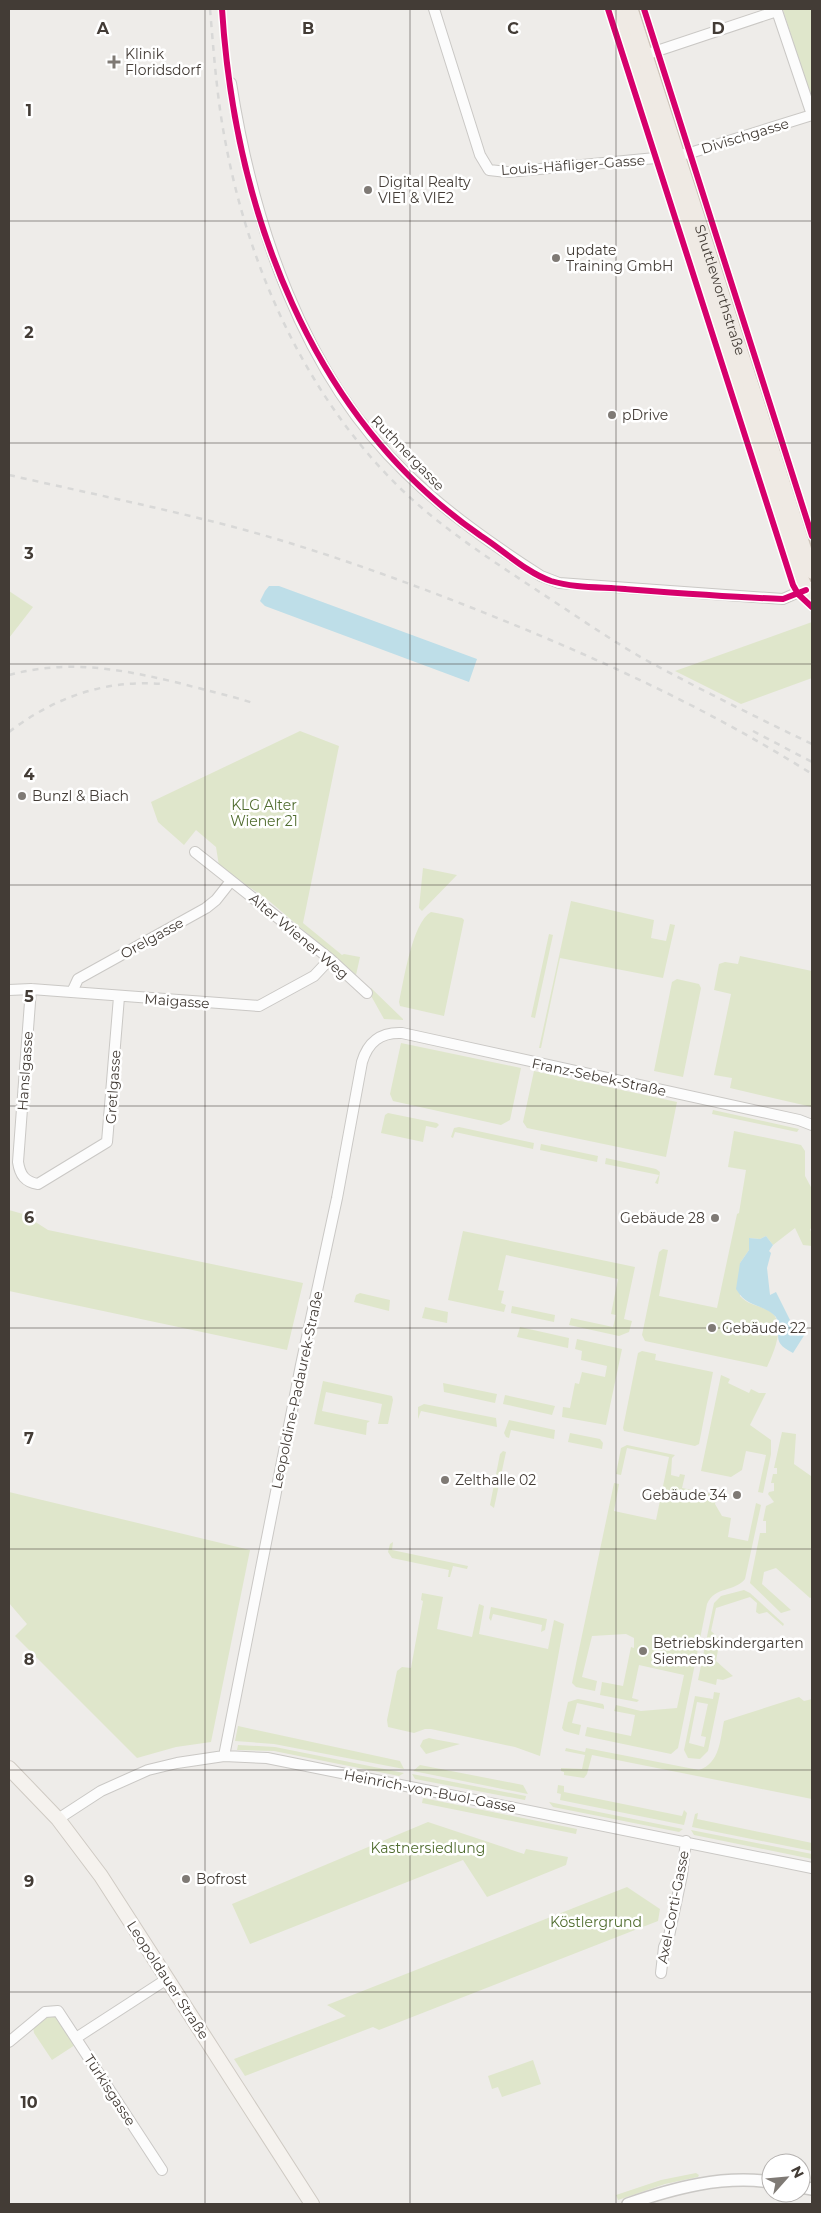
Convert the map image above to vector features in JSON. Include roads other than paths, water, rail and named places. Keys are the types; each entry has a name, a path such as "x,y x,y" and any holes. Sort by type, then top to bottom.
{"main road":[{"name":"Shuttleworthstraße","path":"617,9 672,156 812,571"},
{"name":"Shuttleworthstraße","path":"630,9 788,544 810,591"},
{"name":"Leopoldauer Straße","path":"9,1768 58,1820 101,1876 312,2204"}],"street":[{"name":"Louis-Häfliger-Gasse","path":"434,9 480,154 489,170 507,172 672,156"},
{"path":"645,55 777,11 812,115"},
{"name":"Ruthnergasse","path":"231,84 246,171 264,232 318,355 364,426 404,472 443,507 541,576 559,583 783,599 810,591"},
{"name":"Divischgasse","path":"672,156 812,115"},
{"name":"Alter Wiener Weg","path":"195,852 330,959 367,993"},
{"name":"Orelgasse","path":"72,992 78,979 206,908 216,900 231,880"},
{"name":"Maigasse","path":"9,990 72,992 259,1006 314,976 330,959"},
{"name":"Hanslgasse","path":"26,1180 20,1171 18,1162 31,990"},
{"name":"Gretlgasse","path":"26,1180 38,1184 46,1181 107,1142 119,997"},
{"name":"Franz-Sebek-Straße","path":"386,1034 402,1034 799,1120 812,1125"},
{"name":"Leopoldine-Padaurek-Straße","path":"224,1756 301,1365 337,1198 362,1062 366,1050 372,1042 386,1034"},
{"name":"Heinrich-von-Buol-Gasse","path":"58,1820 101,1791 148,1770 177,1763 224,1756 268,1758 812,1868"},
{"name":"Axel-Corti-Gasse","path":"661,1973 664,1947 670,1936 682,1875 686,1842"},
{"path":"76,2038 167,1979"},
{"name":"Türkisgasse","path":"9,2042 45,2012 58,2011 162,2170"},
{"path":"628,2204 681,2188 707,2183 761,2182"}],"water":[{"path":"269,586 279,586 477,659 469,682 265,606 260,601"},
{"path":"766,1236 773,1245 769,1251 771,1253 767,1268 770,1295 776,1292 790,1320 805,1334 793,1353 781,1345 779,1341 776,1317 765,1309 750,1303 736,1289 740,1263 749,1250 749,1238 760,1239"}],"railway":[{"path":"210,9 223,128 237,193 250,240 267,286 311,374 338,416 368,454 418,505 452,532 592,627 665,670 812,744"},
{"path":"9,475 245,530 307,548 399,580 532,632 655,687 735,728 812,774"},
{"path":"9,675 31,670 73,667 115,670 179,683 253,703"},
{"path":"9,732 44,709 81,693 121,685 141,683 162,684"},
{"path":"753,731 812,762"}],"place":[{"name":"Klinik Floridsdorf","path":"114,62"},
{"name":"Digital Realty VIE1 & VIE2","path":"368,190"},
{"name":"update Training GmbH","path":"556,258"},
{"name":"pDrive","path":"612,415"},
{"name":"Bunzl & Biach","path":"22,796"},
{"name":"Gebäude 28","path":"715,1218"},
{"name":"Gebäude 22","path":"712,1328"},
{"name":"Zelthalle 02","path":"445,1480"},
{"name":"Gebäude 34","path":"737,1495"},
{"name":"Betriebskindergarten Siemens","path":"643,1651"},
{"name":"Bofrost","path":"186,1879"}],"park label":[{"name":"KLG Alter Wiener 21","path":"264,814"},
{"name":"Kastnersiedlung","path":"428,1848"},
{"name":"Köstlergrund","path":"596,1922"}]}
